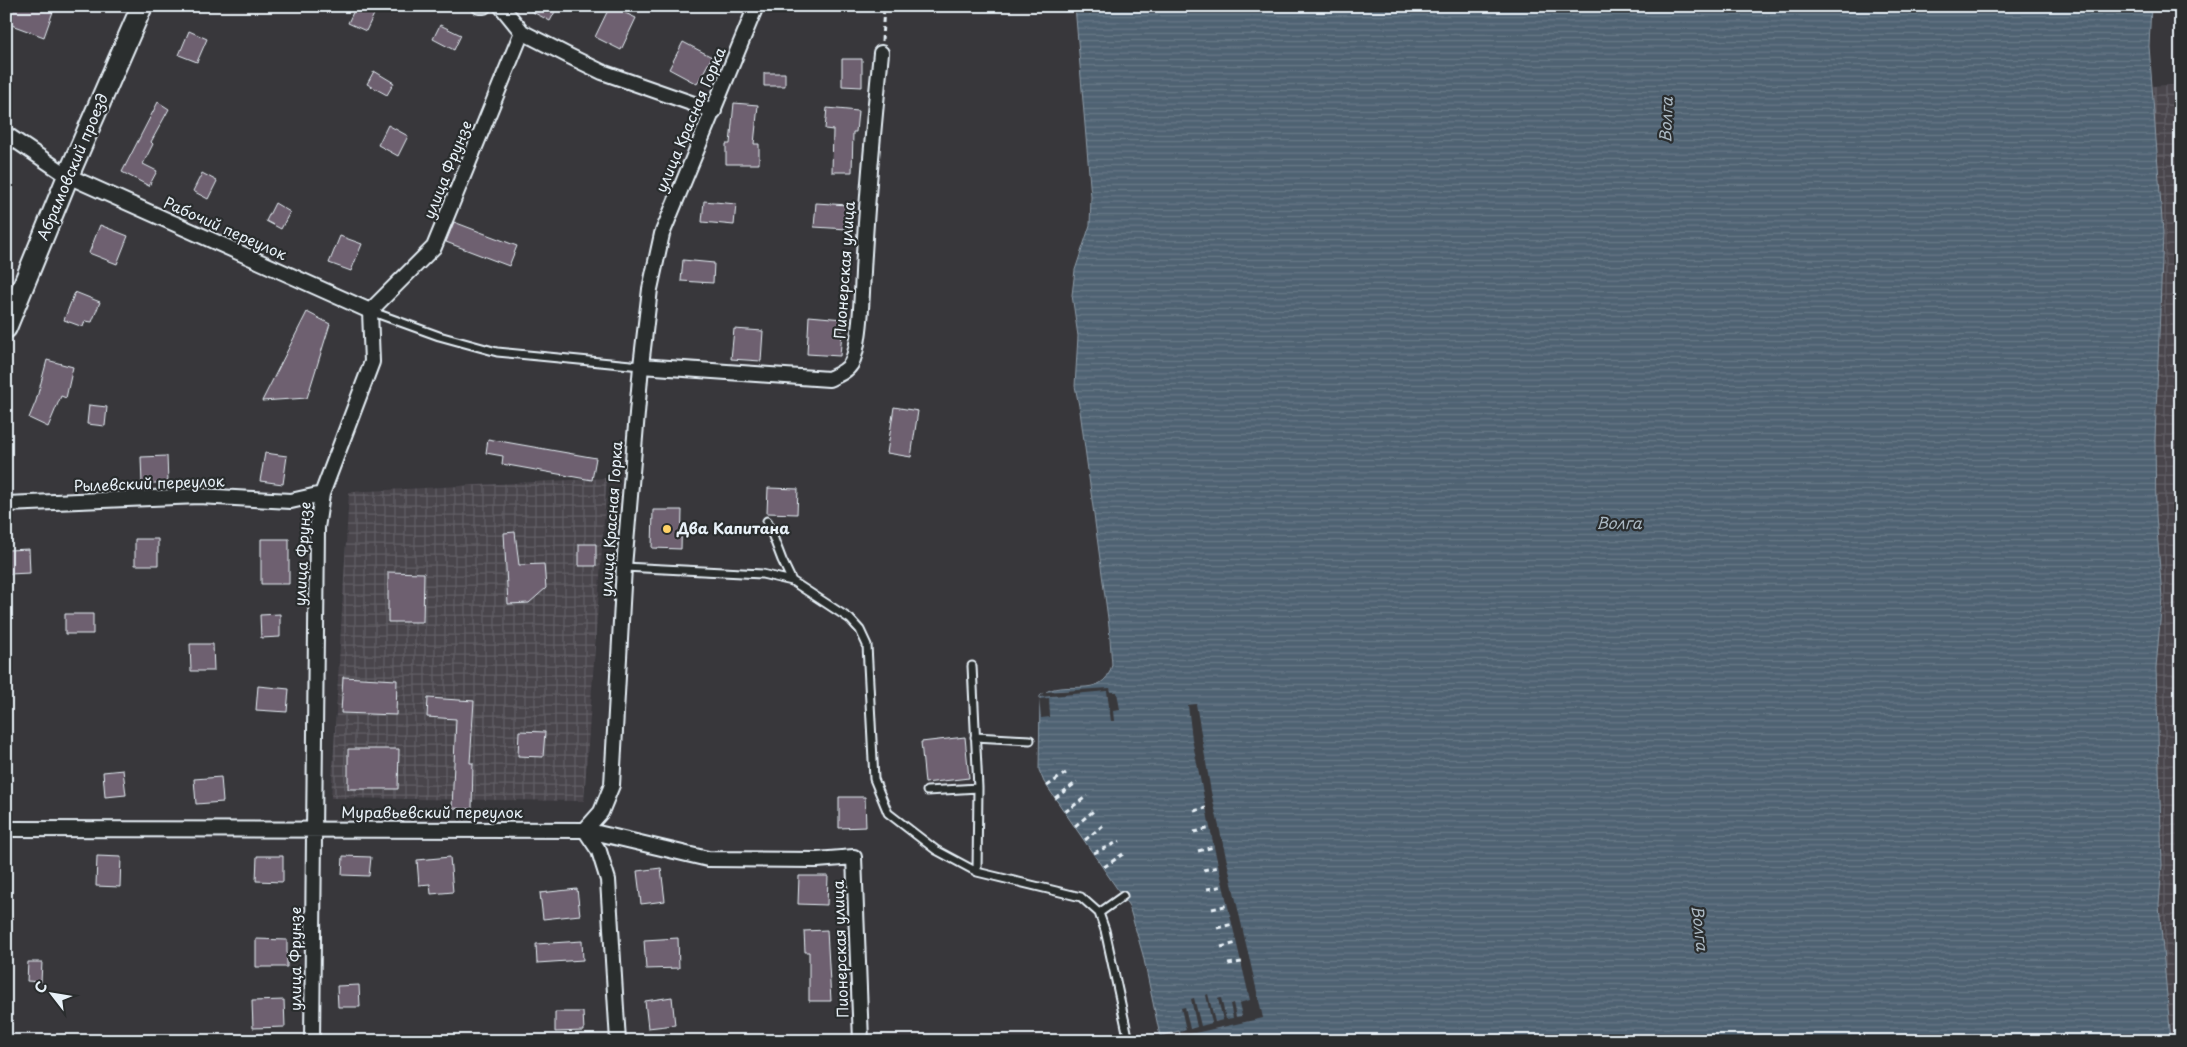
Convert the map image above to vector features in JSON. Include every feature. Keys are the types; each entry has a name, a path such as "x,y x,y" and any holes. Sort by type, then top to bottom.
{"street":[{"name":"Абрамовский проезд","path":"6,328 68,176 142,6"},
{"path":"479,6 484,6"},
{"path":"501,6 522,32 602,72 714,111"},
{"name":"улица Красная Горка","path":"585,830 601,812 612,785 624,567 640,366 650,289 662,234 756,6"},
{"name":"улица Фрунзе","path":"312,1041 317,528 322,494 372,362 370,311 434,247 522,32"},
{"name":"Пионерская улица","path":"640,366 829,379 842,374 851,364 859,322 870,162 881,53"},
{"name":"Рабочий переулок","path":"6,134 68,176 370,311"},
{"name":"Рылевский переулок","path":"6,504 199,496 292,501 322,494"},
{"name":"Муравьевский переулок","path":"6,828 585,830 708,859 817,860 854,857"},
{"path":"585,830 599,851 608,880 618,1041"},
{"name":"Пионерская улица","path":"854,857 861,1041"}],"lane":[{"path":"370,311 439,336 497,352 640,366"},
{"path":"767,521 792,581"},
{"path":"624,567 762,574 792,581 850,619 860,630 867,645 874,779 888,813 936,850 977,872 1081,897 1099,913 1105,930 1129,1041"},
{"path":"972,666 978,788 977,872"},
{"path":"975,736 1030,740"},
{"path":"927,791 978,788"},
{"path":"1099,913 1123,896"}],"path":[{"path":"881,53 884,6"},
{"path":"1047,786 1069,772"},
{"path":"1055,798 1077,782"},
{"path":"1065,812 1087,796"},
{"path":"1075,826 1096,808"},
{"path":"1194,811 1206,808"},
{"path":"1085,840 1106,823"},
{"path":"1194,832 1211,828"},
{"path":"1094,853 1120,841"},
{"path":"1198,851 1214,847"},
{"path":"1104,867 1126,852"},
{"path":"1203,870 1219,867"},
{"path":"1208,889 1224,886"},
{"path":"1212,909 1229,905"},
{"path":"1217,928 1233,924"},
{"path":"1221,947 1237,944"},
{"path":"1228,964 1242,962"}],"shaded area":[{"path":"2181,85 2181,1041 2171,1041 2159,905 2162,865 2156,668 2162,598 2156,515 2155,439 2163,233 2152,86"},
{"path":"607,478 584,801 331,798 349,492"}],"water":[{"name":"Волга","path":"1075,6 2151,6 2149,46 2163,233 2155,439 2156,515 2162,598 2156,668 2162,865 2159,905 2171,1041 1182,1041 1179,1031 1160,1036 1143,955 1129,906 1044,782 1039,770 1040,696 1049,690 1091,686 1100,683 1107,676 1112,665 1109,626 1075,386 1078,336 1072,295 1075,270 1090,225 1091,197"}],"pier":[{"path":"1110,688 1111,692 1117,692 1120,710 1113,711 1114,721 1111,721 1107,691 1040,697 1044,692"},
{"path":"1049,698 1050,717 1041,718 1039,699"},
{"path":"1196,704 1211,792 1263,1018 1181,1036 1180,1032 1186,1030 1181,1008 1185,1007 1190,1029 1197,1027 1191,999 1194,998 1201,1026 1212,1023 1206,995 1208,994 1215,1022 1223,1020 1218,999 1221,998 1226,1019 1233,1018 1230,1004 1233,1003 1236,1017 1242,1016 1239,1003 1250,1000 1214,847 1192,739 1188,705"}],"building":[{"path":"6,6 55,6 44,37 6,23"},
{"path":"356,6 378,6 366,31 348,23"},
{"path":"521,6 558,6 550,21"},
{"path":"610,6 636,18 621,50 595,37"},
{"path":"440,25 461,35 454,50 433,39"},
{"path":"189,31 207,39 197,62 179,55"},
{"path":"683,42 712,57 697,84 669,69"},
{"path":"842,59 862,59 862,87 842,86"},
{"path":"374,71 394,83 387,95 367,84"},
{"path":"764,73 785,73 785,86 764,86"},
{"path":"158,102 169,109 151,142 153,144 143,164 157,171 149,186 122,172"},
{"path":"734,103 758,105 754,144 759,144 759,164 726,164 726,144 730,144"},
{"path":"827,108 858,111 856,132 853,132 852,172 832,172 833,130 825,129"},
{"path":"388,125 408,136 398,156 378,145"},
{"path":"202,173 217,181 208,199 193,191"},
{"path":"704,201 736,204 734,225 702,222"},
{"path":"275,203 290,212 281,229 266,221"},
{"path":"816,203 848,205 847,229 814,227"},
{"path":"454,222 517,246 509,266 446,242"},
{"path":"100,225 128,236 117,264 89,253"},
{"path":"340,236 362,244 351,271 329,263"},
{"path":"683,260 714,263 713,283 681,281"},
{"path":"75,292 100,302 92,322 85,321 83,327 64,320"},
{"path":"307,312 330,324 307,398 262,401"},
{"path":"809,316 843,319 840,356 807,354"},
{"path":"734,329 763,331 761,361 731,359"},
{"path":"47,360 73,367 66,398 61,396 48,427 29,418 36,401"},
{"path":"89,405 107,407 105,426 87,424"},
{"path":"894,407 918,411 911,457 887,453"},
{"path":"488,439 596,458 592,480 502,464 503,456 486,453"},
{"path":"265,453 287,456 283,484 260,481"},
{"path":"167,456 168,482 142,484 141,457"},
{"path":"768,488 798,489 797,514 767,513"},
{"name":"Два Капитана","path":"653,510 682,510 681,549 652,548"},
{"path":"515,532 519,565 544,564 546,588 529,603 508,604 504,533"},
{"path":"135,539 158,539 158,565 135,565"},
{"path":"261,539 289,539 289,584 261,584"},
{"path":"579,544 596,544 596,566 579,566"},
{"path":"29,549 30,573 9,574 8,550"},
{"path":"388,572 424,573 423,622 388,622"},
{"path":"65,614 93,614 93,634 65,634"},
{"path":"280,614 280,637 261,638 260,615"},
{"path":"190,644 213,644 214,671 191,671"},
{"path":"343,677 397,680 396,715 341,713"},
{"path":"258,686 289,689 287,712 256,710"},
{"path":"428,698 474,701 470,763 473,763 472,809 452,808 456,719 427,717"},
{"path":"519,731 545,732 543,757 518,756"},
{"path":"965,737 969,778 925,783 921,742"},
{"path":"348,749 399,749 398,789 348,789"},
{"path":"123,770 126,795 105,797 103,772"},
{"path":"221,777 223,802 196,804 194,779"},
{"path":"839,797 865,797 866,827 839,828"},
{"path":"97,856 121,857 120,887 96,886"},
{"path":"257,856 283,856 283,882 256,881"},
{"path":"343,856 371,857 369,876 342,875"},
{"path":"450,857 453,892 431,894 430,884 419,885 417,860"},
{"path":"661,868 665,901 641,904 637,871"},
{"path":"799,876 828,876 827,905 798,904"},
{"path":"577,889 580,915 543,919 540,893"},
{"path":"827,930 831,1001 809,1001 809,952 805,952 804,931"},
{"path":"678,938 679,968 646,969 644,940"},
{"path":"256,939 287,940 287,967 256,967"},
{"path":"582,941 583,960 537,963 536,944"},
{"path":"28,962 42,962 41,982 27,981"},
{"path":"359,985 360,1007 338,1007 337,986"},
{"path":"672,997 675,1025 648,1028 645,1001"},
{"path":"284,1000 285,1027 253,1028 252,1001"},
{"path":"555,1012 583,1012 584,1031 555,1032"}],"place":[{"name":"Два Капитана","path":"667,529"}]}
